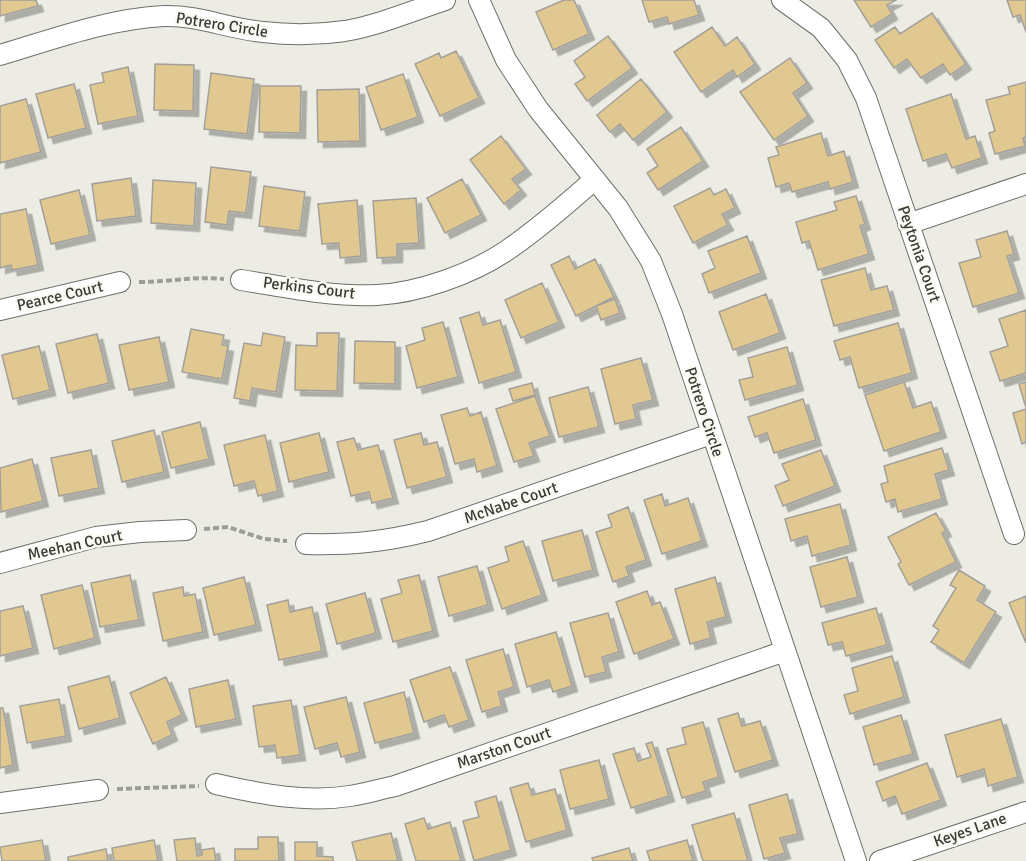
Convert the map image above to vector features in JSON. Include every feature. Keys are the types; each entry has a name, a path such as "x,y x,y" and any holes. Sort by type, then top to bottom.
{"street":[{"name":"Potrero Circle","path":"0,55 165,8 261,32 304,34 345,31 385,21 445,0"},
{"name":"Potrero Circle","path":"479,0 506,60 538,109 618,208 651,261 672,314 856,861"},
{"name":"Peytonia Court","path":"782,0 821,28 847,60 866,98 1014,534"},
{"name":"Perkins Court","path":"241,280 338,294 379,295 424,287 466,272 505,252 595,179"},
{"path":"908,224 1026,184"},
{"name":"Pearce Court","path":"0,310 120,282"},
{"name":"McNabe Court","path":"306,543 347,545 388,541 428,531 711,434"},
{"name":"Meehan Court","path":"0,563 96,537 186,530"},
{"name":"Marston Court","path":"216,784 264,796 307,798 349,796 395,786 785,651"},
{"path":"0,803 98,790"},
{"name":"Keyes Lane","path":"880,861 1026,812"}],"path":[{"path":"120,282 163,282 199,277 241,280"},
{"path":"186,530 228,527 264,539 306,543"},
{"path":"98,790 216,784"}],"building":[{"path":"0,0 36,0 38,6 0,16"},
{"path":"564,0 574,0 589,34 553,50 536,12"},
{"path":"642,0 694,0 699,15 669,24 667,17 649,22"},
{"path":"854,0 896,0 887,5 892,14 871,27"},
{"path":"1007,0 1026,0 1026,32 1020,15 1013,17"},
{"path":"932,13 966,64 950,75 943,64 921,78 907,59 894,68 875,40 895,27 900,34"},
{"path":"712,27 725,46 737,37 755,64 737,77 733,70 701,92 674,52"},
{"path":"608,36 632,68 587,101 575,84 585,77 574,61"},
{"path":"456,51 479,98 440,116 415,64 439,53 441,58"},
{"path":"790,58 807,83 793,93 808,116 774,140 740,92"},
{"path":"155,64 194,65 193,111 154,110"},
{"path":"128,67 138,116 98,124 90,85 104,82 102,73"},
{"path":"211,73 254,79 247,134 204,129"},
{"path":"403,74 418,117 381,130 366,87"},
{"path":"641,79 667,112 633,140 620,124 610,132 597,115"},
{"path":"1026,82 1026,137 1023,138 1025,146 995,154 989,133 995,131 986,100 1010,94 1008,87"},
{"path":"74,84 86,128 48,138 36,94"},
{"path":"260,86 301,86 300,133 259,132"},
{"path":"359,89 360,141 318,142 317,90"},
{"path":"951,94 966,139 975,136 982,158 952,168 946,154 923,161 906,109"},
{"path":"26,99 41,152 0,163 0,106"},
{"path":"681,127 703,161 658,190 647,173 658,166 647,149"},
{"path":"821,133 828,156 844,151 853,182 830,189 828,182 792,192 789,183 776,187 768,158 779,155 776,147"},
{"path":"501,136 526,169 512,179 521,190 504,204 470,160"},
{"path":"211,167 251,172 246,213 229,211 227,225 205,222"},
{"path":"131,178 136,216 97,221 92,184"},
{"path":"462,179 481,215 445,233 427,198"},
{"path":"153,180 196,183 194,226 151,223"},
{"path":"264,186 305,192 300,231 259,226"},
{"path":"710,188 714,195 726,189 735,208 722,214 728,225 693,243 674,206"},
{"path":"79,190 90,235 51,244 40,200"},
{"path":"856,196 865,224 860,226 869,254 818,270 809,241 802,243 796,222 837,210 834,202"},
{"path":"416,198 419,243 397,244 397,257 377,258 373,201"},
{"path":"357,200 361,256 340,258 339,243 322,244 318,204"},
{"path":"26,209 38,265 12,270 11,265 0,268 0,214"},
{"path":"1007,231 1014,254 1007,256 1019,293 973,307 959,263 981,257 976,240"},
{"path":"747,236 761,273 709,293 702,274 715,268 708,251"},
{"path":"569,256 575,269 595,259 614,297 576,316 551,265"},
{"path":"865,268 871,290 887,286 894,310 834,326 821,280"},
{"path":"542,283 559,322 521,338 505,300"},
{"path":"766,294 780,333 733,350 719,312"},
{"path":"615,299 620,313 601,320 596,306"},
{"path":"1026,310 1026,373 1000,381 990,352 1008,346 999,319"},
{"path":"479,312 483,325 500,320 516,372 479,383 460,318"},
{"path":"443,322 458,377 417,388 406,346 425,340 422,328"},
{"path":"898,323 912,373 859,388 850,357 840,360 834,341"},
{"path":"191,329 224,335 222,345 228,346 222,379 182,372"},
{"path":"263,333 285,337 276,392 252,388 250,401 234,398 244,343 261,346"},
{"path":"317,333 339,333 337,391 295,390 296,345 317,346"},
{"path":"97,334 109,383 68,393 56,344"},
{"path":"159,337 169,382 129,390 119,345"},
{"path":"355,341 395,342 395,384 354,383"},
{"path":"39,346 50,390 13,399 2,355"},
{"path":"787,347 798,385 745,400 739,380 753,377 748,358"},
{"path":"641,358 653,400 633,405 636,419 615,424 601,369"},
{"path":"904,382 913,408 931,402 941,432 884,451 865,395"},
{"path":"1026,382 1026,408 1019,384"},
{"path":"532,383 535,395 513,401 509,389"},
{"path":"588,387 599,427 559,437 549,398"},
{"path":"535,396 550,436 529,443 534,456 514,462 496,409"},
{"path":"803,399 816,440 774,453 767,433 755,437 748,417"},
{"path":"467,408 470,416 481,412 497,466 477,472 474,459 455,464 441,415"},
{"path":"1026,409 1026,442 1022,444 1013,413"},
{"path":"200,422 209,459 171,468 162,432"},
{"path":"154,430 164,472 122,482 112,441"},
{"path":"319,433 329,472 289,482 280,443"},
{"path":"421,433 424,445 437,442 447,477 407,488 394,440"},
{"path":"265,435 278,491 258,496 254,481 234,486 224,445"},
{"path":"354,438 358,450 378,445 393,498 372,503 369,492 351,496 337,442"},
{"path":"942,448 949,470 935,474 942,499 898,512 895,499 886,502 881,484 888,482 884,466"},
{"path":"91,450 99,488 59,496 51,458"},
{"path":"821,450 835,486 783,506 775,486 789,480 782,464"},
{"path":"32,459 43,501 1,512 0,468"},
{"path":"662,494 665,506 688,498 702,541 662,554 644,500"},
{"path":"840,504 851,545 812,556 807,536 791,541 785,519"},
{"path":"628,507 646,560 626,567 629,576 613,582 596,532 612,527 608,515"},
{"path":"936,513 946,531 942,533 956,562 909,585 898,564 901,562 888,537"},
{"path":"582,530 593,570 553,581 542,541"},
{"path":"523,541 542,595 502,609 488,568 509,561 505,547"},
{"path":"847,557 858,597 821,607 810,567"},
{"path":"477,566 488,605 449,616 438,577"},
{"path":"959,570 985,586 977,600 996,612 964,663 931,642 939,630 933,626 956,588 950,585"},
{"path":"130,575 139,620 100,627 91,583"},
{"path":"419,575 433,631 393,642 381,599 402,593 398,580"},
{"path":"244,577 256,625 214,635 203,588"},
{"path":"715,577 726,617 707,622 711,638 690,644 675,589"},
{"path":"82,585 95,638 54,649 41,595"},
{"path":"183,587 184,596 195,594 203,632 163,641 153,593"},
{"path":"647,591 652,605 660,602 674,639 634,654 616,602"},
{"path":"365,593 376,633 337,644 326,604"},
{"path":"1026,596 1026,643 1009,603"},
{"path":"288,600 290,612 312,607 322,651 279,660 267,605"},
{"path":"23,606 33,648 0,656 0,611"},
{"path":"876,608 887,645 846,656 842,642 828,645 822,623"},
{"path":"608,613 619,652 602,657 606,672 585,677 570,623"},
{"path":"556,632 572,686 553,692 549,680 527,687 515,644"},
{"path":"503,649 514,687 498,692 502,706 482,712 466,660"},
{"path":"892,656 904,697 850,714 844,695 858,691 852,668"},
{"path":"450,667 469,720 449,727 444,715 424,722 410,680"},
{"path":"109,676 120,718 79,729 68,687"},
{"path":"166,677 182,715 167,722 172,735 153,744 130,693"},
{"path":"228,680 236,719 196,727 189,689"},
{"path":"404,692 414,733 375,743 364,703"},
{"path":"346,697 360,752 341,757 337,743 315,749 304,707"},
{"path":"59,699 66,736 27,743 20,706"},
{"path":"291,700 300,755 277,758 275,745 259,747 253,706"},
{"path":"0,708 3,708 13,765 0,768"},
{"path":"738,713 742,726 760,721 773,760 735,772 718,719"},
{"path":"901,715 913,754 874,765 863,727"},
{"path":"1001,719 1018,777 988,786 984,769 957,777 945,735"},
{"path":"703,722 719,777 703,782 706,791 682,798 667,749 686,744 682,728"},
{"path":"652,742 669,796 631,808 613,754 634,748 638,761 651,757 646,744"},
{"path":"599,760 609,799 570,809 560,770"},
{"path":"927,763 941,800 902,814 895,796 883,801 876,782"},
{"path":"528,783 532,795 555,789 567,830 526,842 510,788"},
{"path":"787,794 798,834 780,838 785,853 764,859 749,805"},
{"path":"496,796 511,850 474,861 463,821 479,817 475,802"},
{"path":"734,813 748,861 703,861 692,825"},
{"path":"424,818 428,829 450,822 461,861 416,861 405,824"},
{"path":"391,833 398,861 357,861 352,842"},
{"path":"258,837 278,837 279,861 235,861 235,849 258,849"},
{"path":"195,838 197,856 202,855 202,850 214,848 216,861 177,861 174,840"},
{"path":"42,840 46,861 2,861 0,847"},
{"path":"154,840 158,861 114,861 112,848"},
{"path":"687,840 693,861 650,861 647,851"},
{"path":"295,842 317,842 317,856 333,857 333,861 295,861"},
{"path":"629,848 633,861 593,861 592,858"},
{"path":"106,849 108,861 68,861 68,857"}]}
